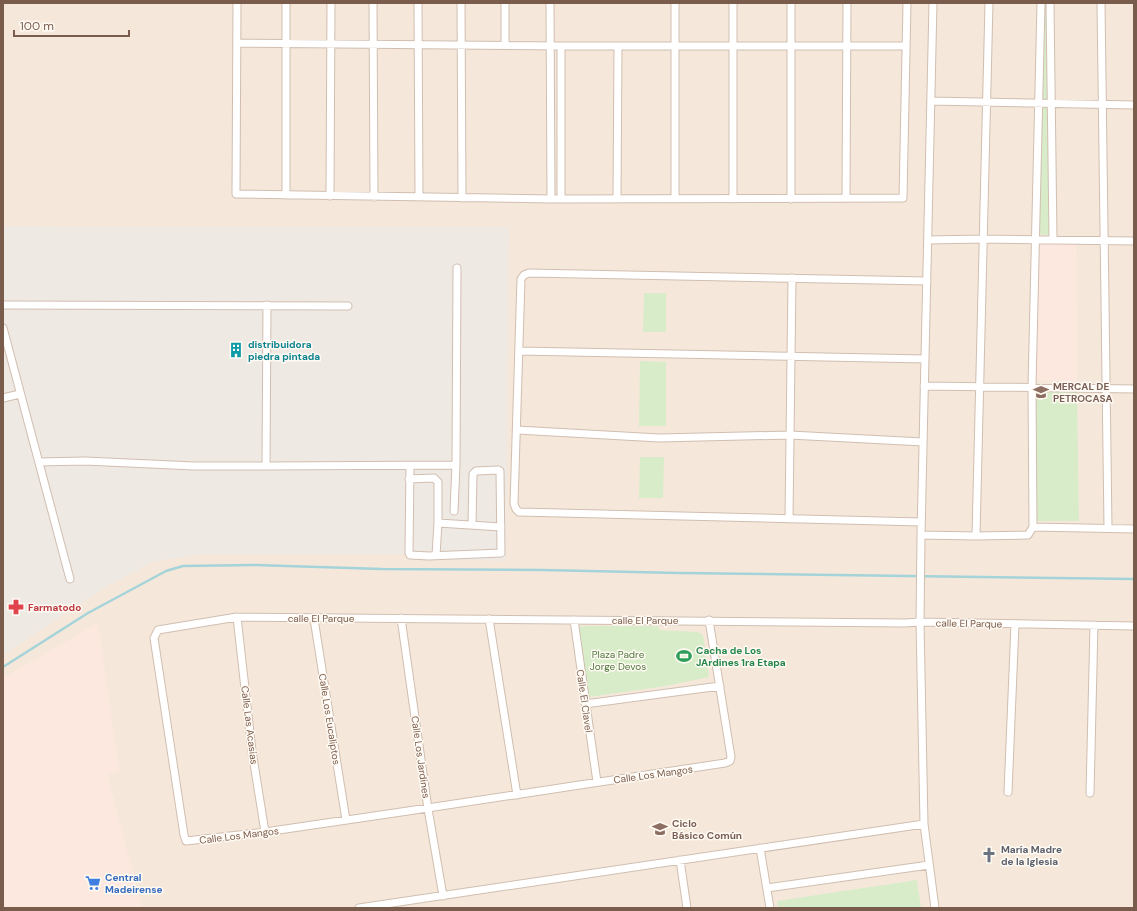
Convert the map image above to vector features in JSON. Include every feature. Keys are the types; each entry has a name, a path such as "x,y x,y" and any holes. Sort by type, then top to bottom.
{"street":[{"path":"237,3 238,43 236,194 617,200 903,198 907,3"},
{"path":"286,3 286,195"},
{"path":"330,196 332,3"},
{"path":"373,3 374,197"},
{"path":"418,3 419,197"},
{"path":"461,3 460,45 462,198"},
{"path":"505,3 505,45"},
{"path":"550,3 551,199"},
{"path":"675,3 675,199"},
{"path":"733,3 733,199"},
{"path":"791,3 791,199"},
{"path":"846,198 847,3"},
{"path":"934,3 924,386 920,622 924,824 935,908"},
{"path":"976,536 989,3"},
{"path":"921,535 1028,535 1033,527 1032,388 1041,3"},
{"path":"1050,3 1053,239"},
{"path":"1101,3 1108,528"},
{"path":"238,43 551,46 906,46"},
{"path":"561,46 561,199"},
{"path":"617,200 618,46"},
{"path":"931,101 1134,106"},
{"path":"928,240 1134,240"},
{"path":"454,511 456,465 457,268"},
{"path":"921,522 519,512 514,504 521,279 524,275 529,273 927,281"},
{"path":"788,519 792,278"},
{"path":"3,305 348,306"},
{"path":"266,466 267,306"},
{"path":"3,328 70,579"},
{"path":"518,351 925,358"},
{"path":"924,386 1134,389"},
{"path":"3,398 20,394"},
{"path":"517,430 659,438 790,435 923,442"},
{"path":"39,462 85,461 194,466 456,465"},
{"path":"410,466 409,553 413,556 499,554 502,551 500,471 496,469 476,471 473,474 472,525"},
{"path":"409,479 434,478 438,482 436,555"},
{"path":"438,523 501,527"},
{"path":"1033,527 1134,529"},
{"name":"calle El Parque","path":"158,630 236,617 314,619 401,618 920,622 1134,626"},
{"name":"Calle Las Acasias","path":"236,617 252,751 265,832"},
{"name":"Calle Los Jardines","path":"401,618 431,808 443,896"},
{"name":"Calle Los Eucaliptos","path":"314,619 346,820"},
{"path":"489,619 517,795"},
{"name":"Calle El Clavel","path":"574,620 597,782"},
{"name":"Calle Los Mangos","path":"158,630 154,638 186,841 265,832 408,812 730,761 731,757 709,620"},
{"path":"1008,792 1015,624"},
{"path":"1090,794 1094,625"},
{"path":"585,704 720,686"},
{"path":"359,908 924,824"},
{"path":"760,848 770,908"},
{"path":"680,860 687,908"},
{"path":"767,888 929,865"}],"shaded area":[{"path":"3,3 1134,3 1134,908 3,908"},
{"path":"3,226 509,227 506,561 411,559 404,554 200,554 153,562 106,587 3,655"},
{"path":"1040,244 1076,244 1077,381 1036,380"},
{"path":"98,623 119,771 107,774 142,908 5,908 3,899 3,678"}],"green space":[{"path":"1044,3 1047,3 1049,99 1043,99"},
{"path":"1042,107 1049,107 1049,235 1039,234"},
{"path":"644,293 666,293 666,332 643,332"},
{"path":"640,361 666,362 666,426 639,426"},
{"path":"1036,391 1077,392 1079,521 1035,521"},
{"path":"640,457 664,457 663,498 639,498"},
{"name":"Plaza Padre Jorge Devos","path":"658,626 659,630 698,632 703,635 709,677 666,686 589,697 577,630 578,627"},
{"path":"917,880 921,908 778,908 777,901"}],"waterway":[{"path":"3,667 88,613 166,571 183,566 255,565 382,569 1134,579"}],"place":[{"name":"distribuidora piedra pintada","path":"236,350"},
{"name":"MERCAL DE PETROCASA","path":"1041,392"},
{"name":"Farmatodo","path":"16,607"},
{"name":"Cacha de Los JArdines 1ra Etapa","path":"684,656"},
{"name":"Ciclo Básico Común","path":"660,829"},
{"name":"María Madre de la Iglesia","path":"989,855"},
{"name":"Central Madeirense","path":"93,883"}]}
